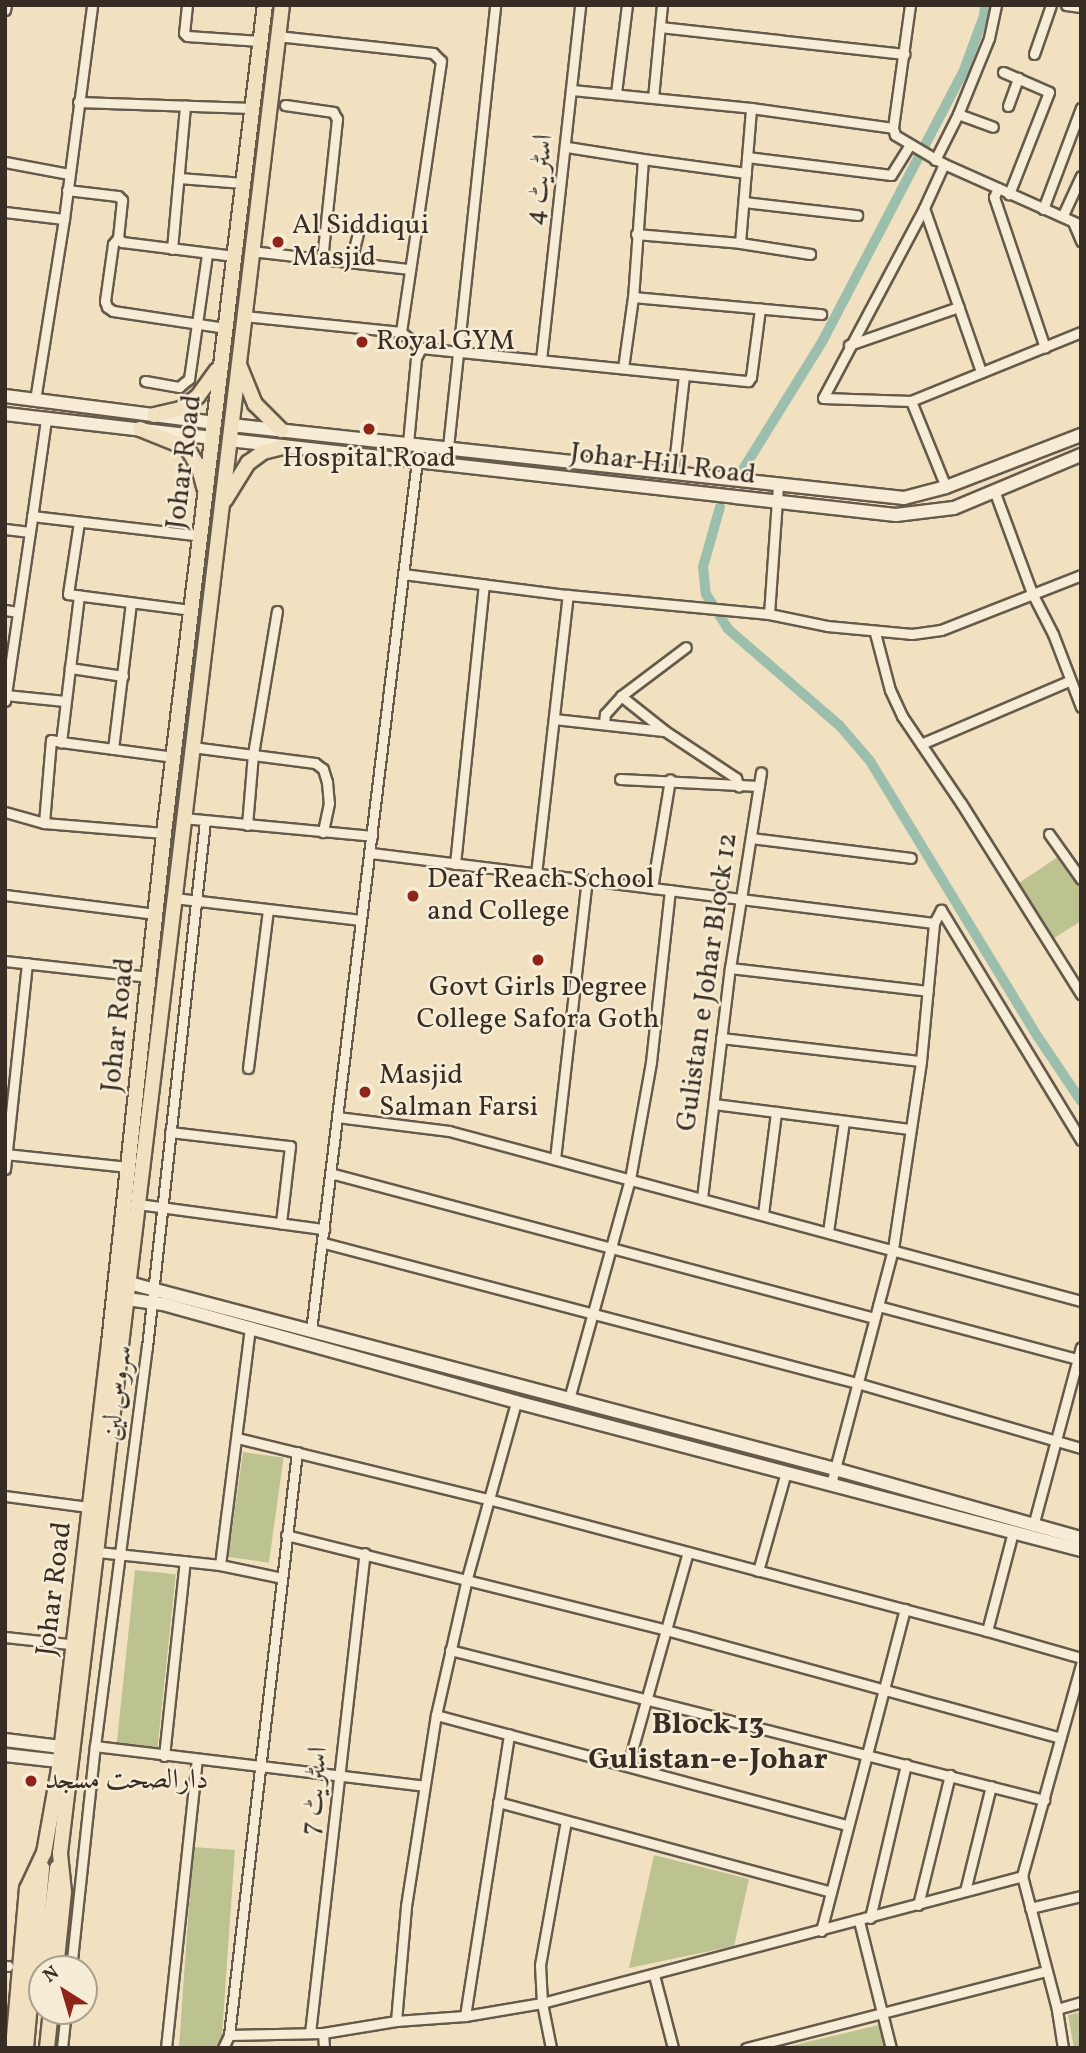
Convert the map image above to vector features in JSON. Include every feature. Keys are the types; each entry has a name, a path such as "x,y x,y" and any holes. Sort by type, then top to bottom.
{"main road":[{"name":"Johar Road","path":"57,1955 64,1892 60,1853 80,1645 89,1507 163,833 265,5"},
{"name":"Johar Road","path":"13,2048 27,1889 44,1853 98,1552 188,775 282,5"},
{"path":"154,415 181,409 198,396 212,380 222,360"},
{"path":"238,363 255,404 281,430"},
{"path":"139,429 187,448 199,468 206,496"},
{"path":"221,507 248,463 263,452 283,447"},
{"path":"173,765 188,775"},
{"path":"44,1853 45,1955"},
{"path":"26,2048 46,1893 60,1853"},
{"path":"38,2048 40,2025"},
{"path":"47,2048 49,2025"}],"street":[{"path":"35,400 64,219 92,5"},
{"path":"187,5 184,33 187,36 260,41"},
{"path":"448,447 495,5"},
{"name":"اسٹریٹ 4","path":"541,360 567,147 580,5"},
{"path":"616,93 627,5"},
{"path":"653,98 662,5"},
{"path":"910,5 893,128 895,135 935,160 1077,223 1081,241"},
{"path":"996,5 989,38 958,114 935,160 924,208 823,398 911,401 1081,332"},
{"path":"1034,54 1051,5"},
{"path":"1066,5 1081,7"},
{"path":"660,27 905,54"},
{"path":"278,36 439,55 441,61 401,332"},
{"path":"1003,72 1048,90 1049,94 1009,194"},
{"path":"1008,106 1018,78"},
{"path":"572,90 751,108 893,128"},
{"path":"78,102 252,108"},
{"path":"77,115 99,103"},
{"path":"172,249 185,106"},
{"path":"285,106 333,112 337,119 322,259"},
{"path":"740,243 751,108"},
{"path":"1043,209 1081,108"},
{"path":"958,114 993,127"},
{"path":"567,147 746,173"},
{"path":"747,157 891,175 911,147"},
{"path":"623,368 633,298 643,159"},
{"path":"5,162 69,174"},
{"path":"1062,215 1081,176"},
{"path":"179,178 243,183"},
{"path":"998,188 994,197 1045,348"},
{"path":"67,190 118,196 122,200 118,238 113,244 105,301 107,307 113,311 225,328"},
{"path":"744,202 857,215"},
{"path":"924,208 982,372"},
{"path":"5,212 64,219"},
{"path":"351,261 358,233"},
{"path":"636,234 740,243 810,254"},
{"path":"118,238 122,242 234,256"},
{"path":"251,251 410,268"},
{"path":"145,381 179,387 189,379 207,254"},
{"path":"633,298 821,314"},
{"path":"849,345 959,307"},
{"path":"244,316 401,332 421,348 748,381 751,377 760,309"},
{"path":"311,1331 324,1243 330,1173 371,853 416,461 416,358 421,348"},
{"path":"673,473 684,375"},
{"path":"5,396 215,423"},
{"path":"911,401 946,486"},
{"path":"118,411 118,426"},
{"path":"5,414 213,438"},
{"path":"5,701 46,419"},
{"path":"231,425 904,498 946,486 1081,435"},
{"name":"Johar Hill Road","path":"229,440 776,504 897,515 954,508 1081,455"},
{"path":"769,614 778,485"},
{"path":"995,493 1032,593 1053,634 1069,681 1081,706"},
{"path":"32,516 201,536"},
{"path":"79,522 68,594 192,610"},
{"path":"5,528 30,532"},
{"path":"403,573 568,595 769,614 874,633 912,634 941,630 1081,575"},
{"path":"455,864 484,585"},
{"path":"536,874 568,595"},
{"path":"61,742 79,596"},
{"path":"113,749 131,603"},
{"path":"5,610 17,612"},
{"path":"247,825 253,754 277,611"},
{"path":"874,633 890,690 921,744 1081,994"},
{"path":"604,723 605,714 621,696 686,647"},
{"path":"70,668 123,676"},
{"path":"921,744 1069,681"},
{"path":"6,695 65,701"},
{"path":"621,696 665,731 736,778 739,786"},
{"path":"554,719 665,731"},
{"path":"44,823 51,740 113,749 173,765"},
{"path":"192,747 315,762 323,769 328,803 323,832"},
{"name":"Gulistan e Johar Block 12","path":"702,1198 730,968 743,900 761,772"},
{"path":"620,779 670,779 758,786"},
{"path":"652,888 670,779"},
{"path":"5,812 44,823 163,833"},
{"path":"183,818 372,836"},
{"name":"سروس لین","path":"72,1955 94,1746 122,1555 205,821"},
{"path":"1049,834 1081,879"},
{"path":"751,838 911,858"},
{"path":"371,853 934,923"},
{"path":"555,1158 587,880"},
{"path":"569,1399 613,1249 630,1179 651,1062 670,890"},
{"path":"5,895 156,914"},
{"path":"174,898 361,920"},
{"path":"248,1069 268,910"},
{"path":"831,1485 893,1249 921,1061 934,923 942,911 1081,1140"},
{"path":"5,961 149,977"},
{"path":"5,1169 27,963"},
{"path":"730,968 928,991"},
{"path":"721,1038 921,1061"},
{"path":"713,1104 909,1129"},
{"path":"763,1214 776,1112"},
{"path":"337,1117 449,1131 1081,1301"},
{"path":"828,1232 844,1121"},
{"path":"170,1132 290,1146 281,1223"},
{"path":"6,1154 128,1167"},
{"path":"330,1173 874,1318"},
{"path":"138,1205 324,1229"},
{"path":"324,1243 857,1383 1081,1448"},
{"path":"129,1283 835,1469 1081,1538"},
{"path":"127,1299 151,1302 250,1328 516,1402 1081,1550"},
{"path":"878,1306 1079,1359"},
{"path":"220,1565 250,1328"},
{"path":"1033,1526 1081,1347"},
{"path":"397,2021 406,1906 436,1715 467,1578 516,1402"},
{"path":"616,1427 620,1413"},
{"path":"237,1438 488,1499 1081,1658"},
{"path":"223,2048 229,2035 258,1766 297,1452"},
{"path":"758,1571 786,1472"},
{"path":"5,1496 89,1507"},
{"path":"987,1631 1013,1532"},
{"path":"286,1535 467,1578 666,1630 1061,1738"},
{"path":"98,1552 220,1565 282,1577"},
{"path":"628,1765 688,1552"},
{"name":"اسٹریٹ 7","path":"310,2033 365,1553"},
{"path":"164,1756 185,1561"},
{"path":"821,1931 846,1825 905,1609"},
{"path":"5,1637 80,1645"},
{"path":"450,1650 1045,1800"},
{"path":"1063,2048 1057,2009 1022,1876 1081,1664"},
{"path":"436,1715 846,1825"},
{"path":"466,2017 509,1734"},
{"path":"5,1740 60,1754"},
{"path":"94,1746 197,1760 340,1773 424,1786"},
{"path":"5,1755 60,1754"},
{"path":"166,2048 197,1760"},
{"path":"870,1918 906,1764"},
{"path":"918,1905 950,1775"},
{"path":"965,1891 991,1786"},
{"path":"498,1802 831,1892"},
{"path":"551,2048 542,2003 540,1965 566,1821"},
{"path":"229,2035 323,2033 397,2021 466,2017 542,2003 859,1922 1022,1876"},
{"path":"1030,1908 1081,1896"},
{"path":"859,1922 891,2048"},
{"path":"746,2048 1046,1970"},
{"path":"654,1975 673,2048"},
{"path":"1057,2009 1081,2002"},
{"path":"62,2048 64,2025"},
{"path":"323,2033 324,2048"}],"green space":[{"path":"1061,855 1081,885 1081,921 1051,940 1016,885"},
{"path":"243,1452 284,1458 269,1563 228,1557"},
{"path":"135,1570 176,1574 158,1747 117,1743"},
{"path":"193,1847 235,1850 221,2048 179,2048"},
{"path":"654,1855 749,1879 734,1946 629,1968"},
{"path":"1081,2012 1081,2048 1074,2048 1068,2015"},
{"path":"879,2025 885,2048 782,2048"}],"waterway":[{"path":"742,471 822,342 964,70 984,16 985,5"},
{"path":"720,507 703,567 706,594 728,629 840,726 870,761 1038,1037 1081,1101"}],"place":[{"name":"Al Siddiqui Masjid","path":"278,242"},
{"name":"Royal GYM","path":"362,342"},
{"name":"Hospital Road","path":"369,429"},
{"name":"Deaf Reach School and College","path":"413,896"},
{"name":"Govt Girls Degree College Safora Goth","path":"538,960"},
{"name":"Masjid Salman Farsi","path":"365,1092"},
{"name":"دارالصحت مسجد","path":"31,1781"}],"district":[{"name":"Block 13 Gulistan-e-Johar","path":"708,1742"}]}
